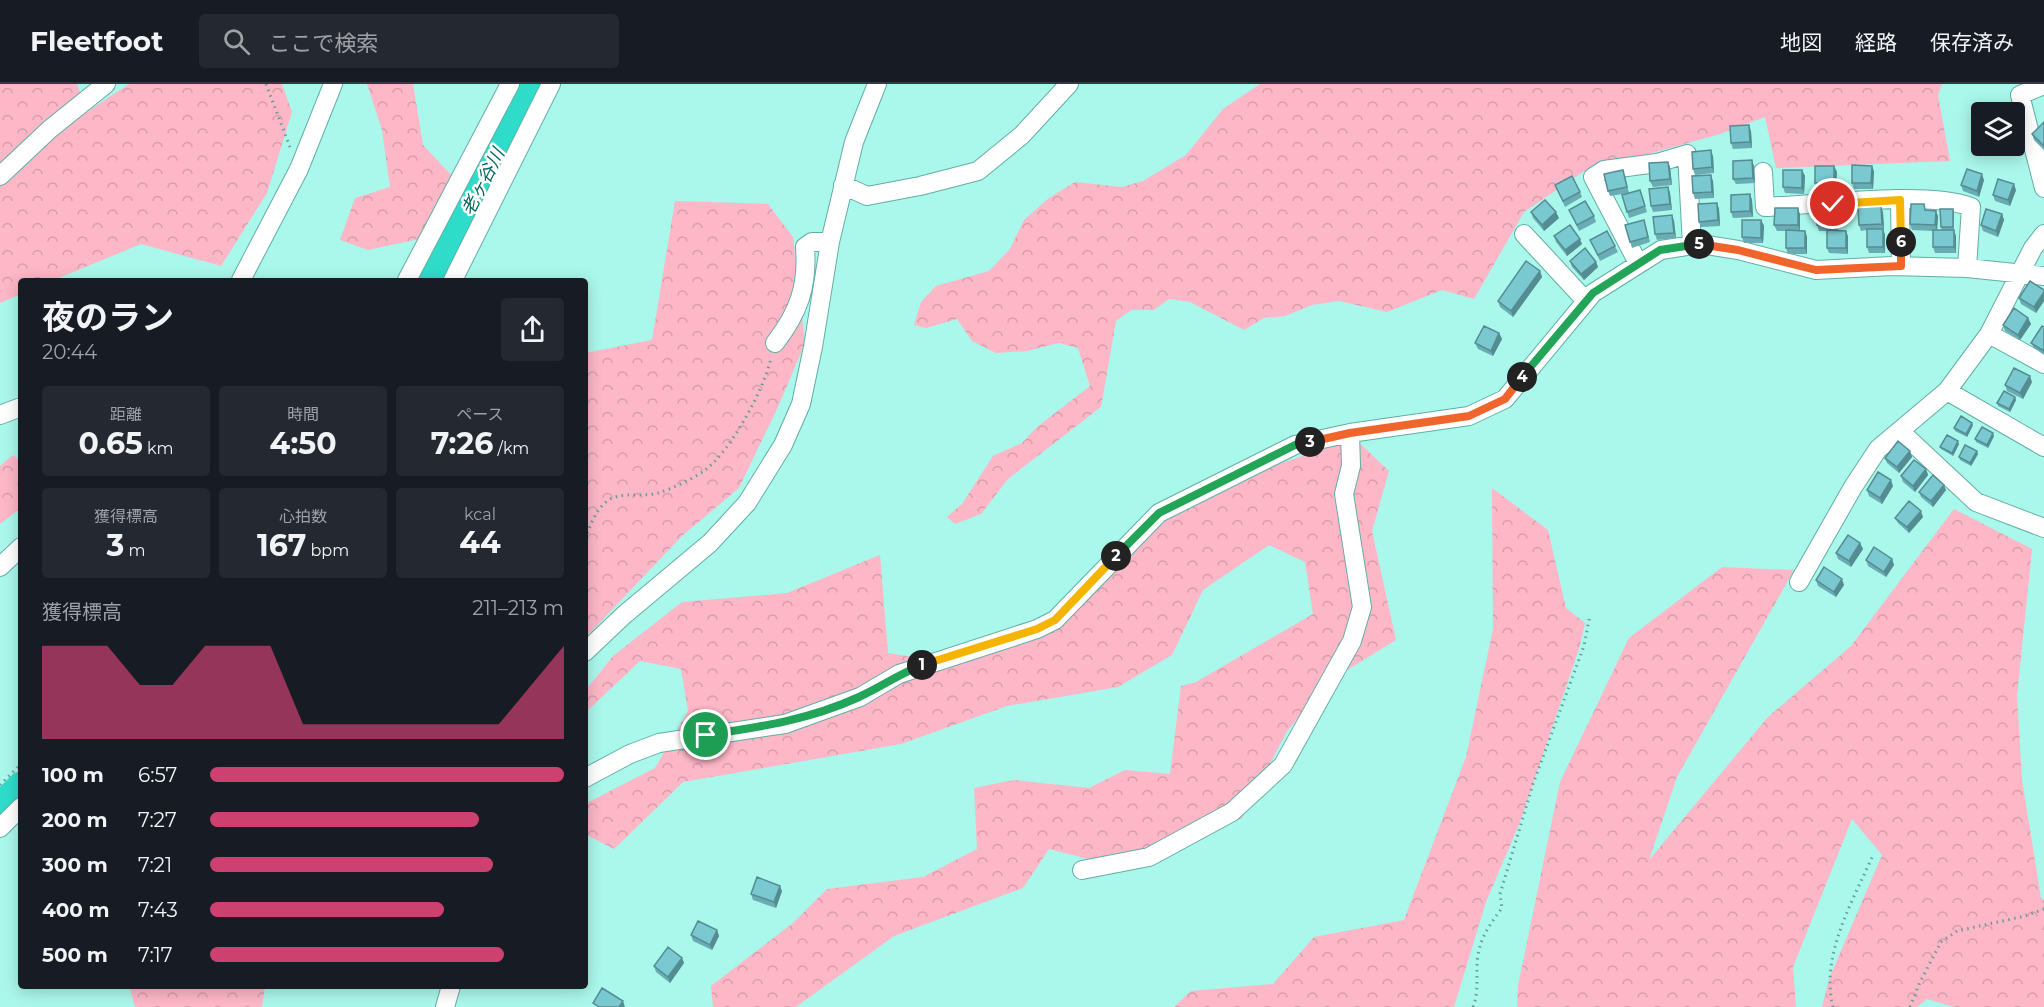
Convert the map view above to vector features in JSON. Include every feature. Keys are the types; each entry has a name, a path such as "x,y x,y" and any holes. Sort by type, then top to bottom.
{"street":[{"path":"0,176 50,129 106,84"},
{"path":"242,278 299,169 333,84"},
{"path":"408,278 510,84"},
{"path":"454,278 551,84"},
{"path":"588,649 624,615 710,543 747,503 783,445 801,404 830,242 854,142 878,84"},
{"path":"843,185 867,196 920,186 978,171 1022,135 1069,84"},
{"path":"2044,85 2020,95 2044,188"},
{"path":"1638,263 1593,177 1604,170 1657,163 1687,154 1692,245"},
{"path":"1763,172 1765,207 1900,200 1956,201 1971,207 1967,268"},
{"path":"1900,200 1901,266"},
{"path":"1524,234 1586,301"},
{"path":"1799,582 1853,486 1878,449 1947,391 1989,334 2033,248 2044,234"},
{"path":"775,343 799,307 806,264 805,247 812,242 830,242"},
{"path":"588,776 630,754 659,743 785,724 860,697 918,667 1037,629 1055,620 1159,513 1295,445 1350,433 1469,416 1505,399 1593,293 1660,250 1692,245 1738,250 1816,270 1901,266 1967,268 2044,276"},
{"path":"1989,334 2044,364"},
{"path":"1947,391 2044,447"},
{"path":"0,415 18,408"},
{"path":"1900,430 1976,502 2044,528"},
{"path":"1082,870 1149,856 1232,812 1283,765 1352,641 1362,607 1344,494 1351,466 1350,433"},
{"path":"0,567 18,551"},
{"path":"0,828 18,810"},
{"path":"445,1007 450,989"}],"path":[{"path":"266,84 299,169"},
{"path":"588,531 606,501 619,496 658,493 704,470 728,446 768,374 775,343"},
{"path":"1473,1007 1479,982 1478,956 1486,929 1502,908 1500,894 1533,784 1584,646 1590,615"},
{"path":"0,785 18,767"},
{"path":"1833,1007 1829,990 1837,938 1873,855"},
{"path":"1910,1007 1928,965 1941,942 1957,931 2017,918 2044,909"}],"green space":[{"path":"0,84 77,84 87,112 129,84 282,84 292,112 267,193 221,266 141,244 59,278 18,278 18,295 0,303"},
{"path":"367,84 413,84 423,145 454,178 424,238 368,250 340,240 355,198 390,187 382,130"},
{"path":"1260,84 1942,84 1938,95 1950,161 1776,168 1765,117 1720,134 1583,172 1524,212 1474,299 1442,290 1387,312 1339,301 1312,305 1285,316 1264,318 1244,330 1190,302 1169,299 1154,310 1131,310 1116,321 1101,407 1008,479 981,514 955,524 947,517 962,504 993,456 1022,443 1037,427 1090,386 1078,348 1059,343 1027,351 996,353 972,341 957,319 926,328 914,325 921,302 936,286 989,271 1010,249 1024,220 1049,198 1075,182 1122,187 1143,181 1186,155 1223,109"},
{"path":"675,201 768,204 793,237 805,343 778,407 739,488 682,536 588,635 588,352 652,340"},
{"path":"1354,438 1389,471 1372,531 1396,640 1331,680 1287,731 1242,818 1104,863 1049,849 1023,888 894,936 796,1007 713,1007 711,986 793,923 827,889 923,877 977,849 974,788 1013,780 1089,788 1125,770 1170,774 1181,686 1196,682 1313,614 1305,562 1269,545 1203,590 1172,655 1118,687 1007,706 901,744 683,782 614,849 588,836 588,802 655,768 688,711 681,669 640,661 588,710 588,687 613,656 682,602 787,593 880,555 888,653 932,660 1055,628 1160,517 1265,469"},
{"path":"13,455 18,459 18,510 0,524 0,466"},
{"path":"1492,488 1548,530 1566,608 1585,623 1579,649 1520,822 1486,902 1454,1007 1174,1007 1191,991 1273,984 1314,937 1404,920 1466,757 1493,629"},
{"path":"1954,509 2032,549 2017,696 2022,780 2041,898 2044,900 2044,1007 1954,1007 1927,999 1917,1007 1822,1007 1829,979 1882,855 1852,819 1793,967 1796,1007 1517,1007 1518,986 1560,782 1629,638 1722,567 1794,570 1677,777 1649,860 1767,718 1851,646"},
{"path":"130,989 265,989 262,1007 135,1007"}],"building":[{"path":"2044,122 2044,146 2032,134"},
{"path":"1749,125 1750,142 1731,143 1730,126"},
{"path":"1711,150 1712,167 1693,169 1692,152"},
{"path":"1752,160 1753,178 1733,179 1733,161"},
{"path":"1668,162 1670,179 1650,181 1649,163"},
{"path":"1852,165 1872,166 1871,183 1852,183"},
{"path":"1815,166 1834,166 1834,183 1815,183"},
{"path":"1967,169 1982,174 1977,191 1961,185"},
{"path":"1623,170 1627,187 1608,191 1604,174"},
{"path":"1783,170 1802,170 1802,188 1783,187"},
{"path":"1711,175 1712,192 1693,193 1692,176"},
{"path":"1572,176 1580,192 1563,201 1555,185"},
{"path":"1998,179 2014,184 2008,200 1993,195"},
{"path":"1668,187 1670,204 1651,206 1649,189"},
{"path":"1640,190 1645,206 1627,212 1622,195"},
{"path":"1750,194 1750,211 1731,212 1731,195"},
{"path":"1545,200 1556,212 1542,225 1531,212"},
{"path":"1585,201 1594,216 1577,225 1569,210"},
{"path":"1717,203 1718,220 1699,222 1698,204"},
{"path":"1911,204 1924,204 1925,210 1936,211 1935,225 1910,224"},
{"path":"1881,206 1882,224 1859,225 1858,208"},
{"path":"1817,207 1836,208 1836,225 1817,225"},
{"path":"1775,208 1798,208 1798,225 1774,225"},
{"path":"1940,209 1953,209 1953,227 1941,227"},
{"path":"1986,209 2002,214 1996,231 1981,225"},
{"path":"1672,215 1674,233 1655,234 1653,217"},
{"path":"1644,220 1648,237 1630,242 1625,225"},
{"path":"1742,220 1761,220 1761,238 1742,237"},
{"path":"1570,225 1580,239 1565,250 1554,236"},
{"path":"1867,229 1883,229 1883,247 1867,247"},
{"path":"1786,230 1805,231 1805,248 1786,248"},
{"path":"1827,230 1846,231 1846,248 1827,248"},
{"path":"1933,230 1954,230 1954,247 1933,247"},
{"path":"1607,231 1615,246 1598,255 1590,240"},
{"path":"1585,248 1596,262 1581,274 1570,261"},
{"path":"1526,261 1540,271 1511,311 1498,301"},
{"path":"2030,281 2044,290 2034,307 2019,298"},
{"path":"2014,308 2028,318 2018,335 2003,325"},
{"path":"1484,326 1499,333 1491,351 1475,343"},
{"path":"2042,326 2044,327 2044,351 2031,343"},
{"path":"2014,368 2030,376 2020,393 2005,385"},
{"path":"2004,391 2015,397 2009,409 1997,403"},
{"path":"1961,416 1972,423 1966,434 1954,428"},
{"path":"1982,427 1993,433 1987,445 1975,439"},
{"path":"1947,435 1958,441 1952,453 1940,447"},
{"path":"1898,441 1910,451 1897,467 1885,458"},
{"path":"1965,445 1977,451 1970,463 1959,457"},
{"path":"1914,460 1926,469 1913,486 1901,476"},
{"path":"1878,472 1891,480 1880,498 1867,490"},
{"path":"1933,475 1944,485 1931,501 1919,492"},
{"path":"1909,501 1921,511 1907,527 1895,518"},
{"path":"1848,535 1860,543 1849,561 1836,553"},
{"path":"1874,547 1892,559 1884,572 1866,560"},
{"path":"1824,567 1842,579 1834,592 1816,580"},
{"path":"757,877 780,886 774,902 751,894"},
{"path":"698,921 717,930 710,945 691,935"},
{"path":"668,947 682,958 668,977 654,966"},
{"path":"602,988 623,1001 619,1007 599,1007 593,1003"}],"waterway":[{"name":"老ヶ谷川","path":"433,278 534,84"},
{"name":"老ヶ谷川","path":"0,806 18,788"}],"route":[{"path":"706,735 785,724 860,697 899,674 927,663 1037,629 1055,620 1159,513 1295,445 1350,433 1469,416 1505,399 1593,293 1660,250 1700,244 1738,250 1777,262 1816,270 1901,266 1900,200 1833,204"}]}
